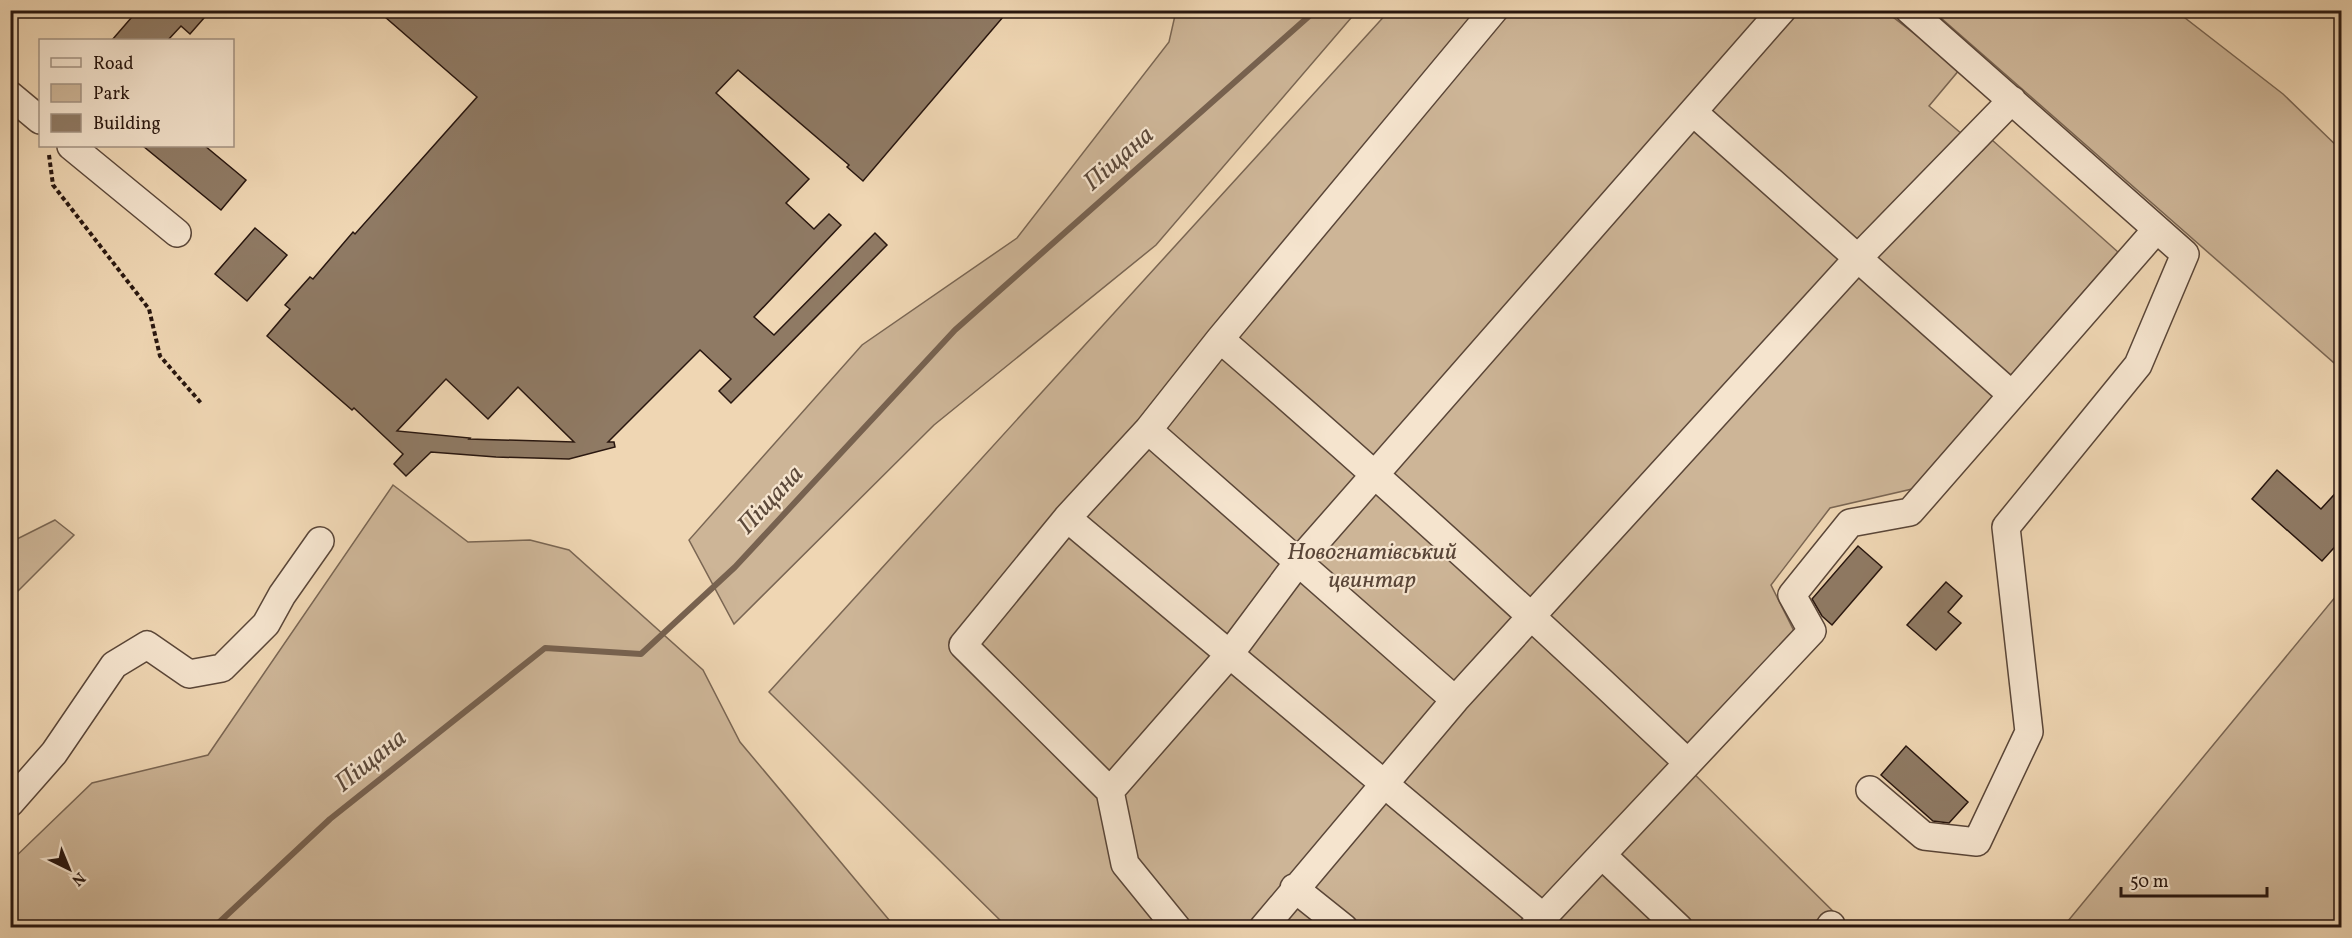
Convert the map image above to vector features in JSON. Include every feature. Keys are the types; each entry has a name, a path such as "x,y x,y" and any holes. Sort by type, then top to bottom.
{"street":[{"path":"1178,927 1125,864 1110,791 963,645 1067,518 1148,430 1220,339 1494,10"},
{"path":"1110,791 1229,655 1299,561 1782,10"},
{"path":"1870,790 1924,836 1977,842 2029,732 2006,527 2138,365 2185,254 1909,10"},
{"path":"10,95 39,119"},
{"path":"1263,927 1455,700 1858,258 2012,100"},
{"path":"1692,112 2012,395"},
{"path":"72,147 177,234"},
{"path":"1067,518 1229,655 1386,783 1538,922 1812,631 1792,595 1850,524 1910,512 2156,230"},
{"path":"1220,339 1376,474 1532,615 1688,763"},
{"path":"1148,430 1455,700"},
{"path":"10,803 54,753 114,665 147,645 189,674 222,668 266,624 282,595 320,541"},
{"path":"1602,855 1679,927"},
{"path":"1294,888 1344,927"}],"path":[{"path":"48,147 53,185 149,309 160,356 201,403"}],"green space":[{"path":"1176,11 1357,11 1156,245 934,425 734,624 689,540 862,345 1017,238 1169,42"},
{"name":"Новогнатівський цвинтар","path":"1389,11 1885,11 1960,69 1929,106 1982,151 1992,140 2118,252 1912,489 1830,508 1771,585 1795,633 1678,758 1849,927 1007,927 769,692"},
{"path":"1933,11 2176,11 2283,94 2341,150 2341,369"},
{"path":"393,485 468,542 530,540 569,550 703,670 740,742 895,927 11,927 11,861 92,783 208,755"},
{"path":"55,520 74,535 11,598 11,542"},
{"path":"2341,590 2341,927 2063,927"}],"building":[{"path":"138,10 211,10 190,34 181,26 169,39 113,39"},
{"path":"377,10 1009,10 863,181 847,167 849,165 738,70 716,93 809,179 786,203 814,229 829,214 841,225 754,317 774,335 875,233 887,245 731,403 719,391 731,379 700,350 608,442 614,442 615,447 569,459 431,452 406,476 394,464 403,454 354,408 352,410 267,336 290,309 285,305 310,277 313,279 353,232 355,234 477,97","holes":["446,379 488,419 518,387 574,442 469,439 397,431"]},
{"path":"144,147 206,147 246,180 221,210"},
{"path":"255,228 287,255 247,301 215,274"},
{"path":"2277,470 2321,509 2342,486 2342,539 2322,561 2252,499"},
{"path":"1858,546 1882,567 1832,625 1822,616 1812,599"},
{"path":"1946,582 1962,596 1948,612 1961,623 1936,650 1907,625"},
{"path":"1906,746 1968,802 1949,823 1933,821 1881,775"}],"waterway":[{"name":"Піщана","path":"213,928 330,819 545,648 641,654 735,567 955,330 1316,10"}]}
